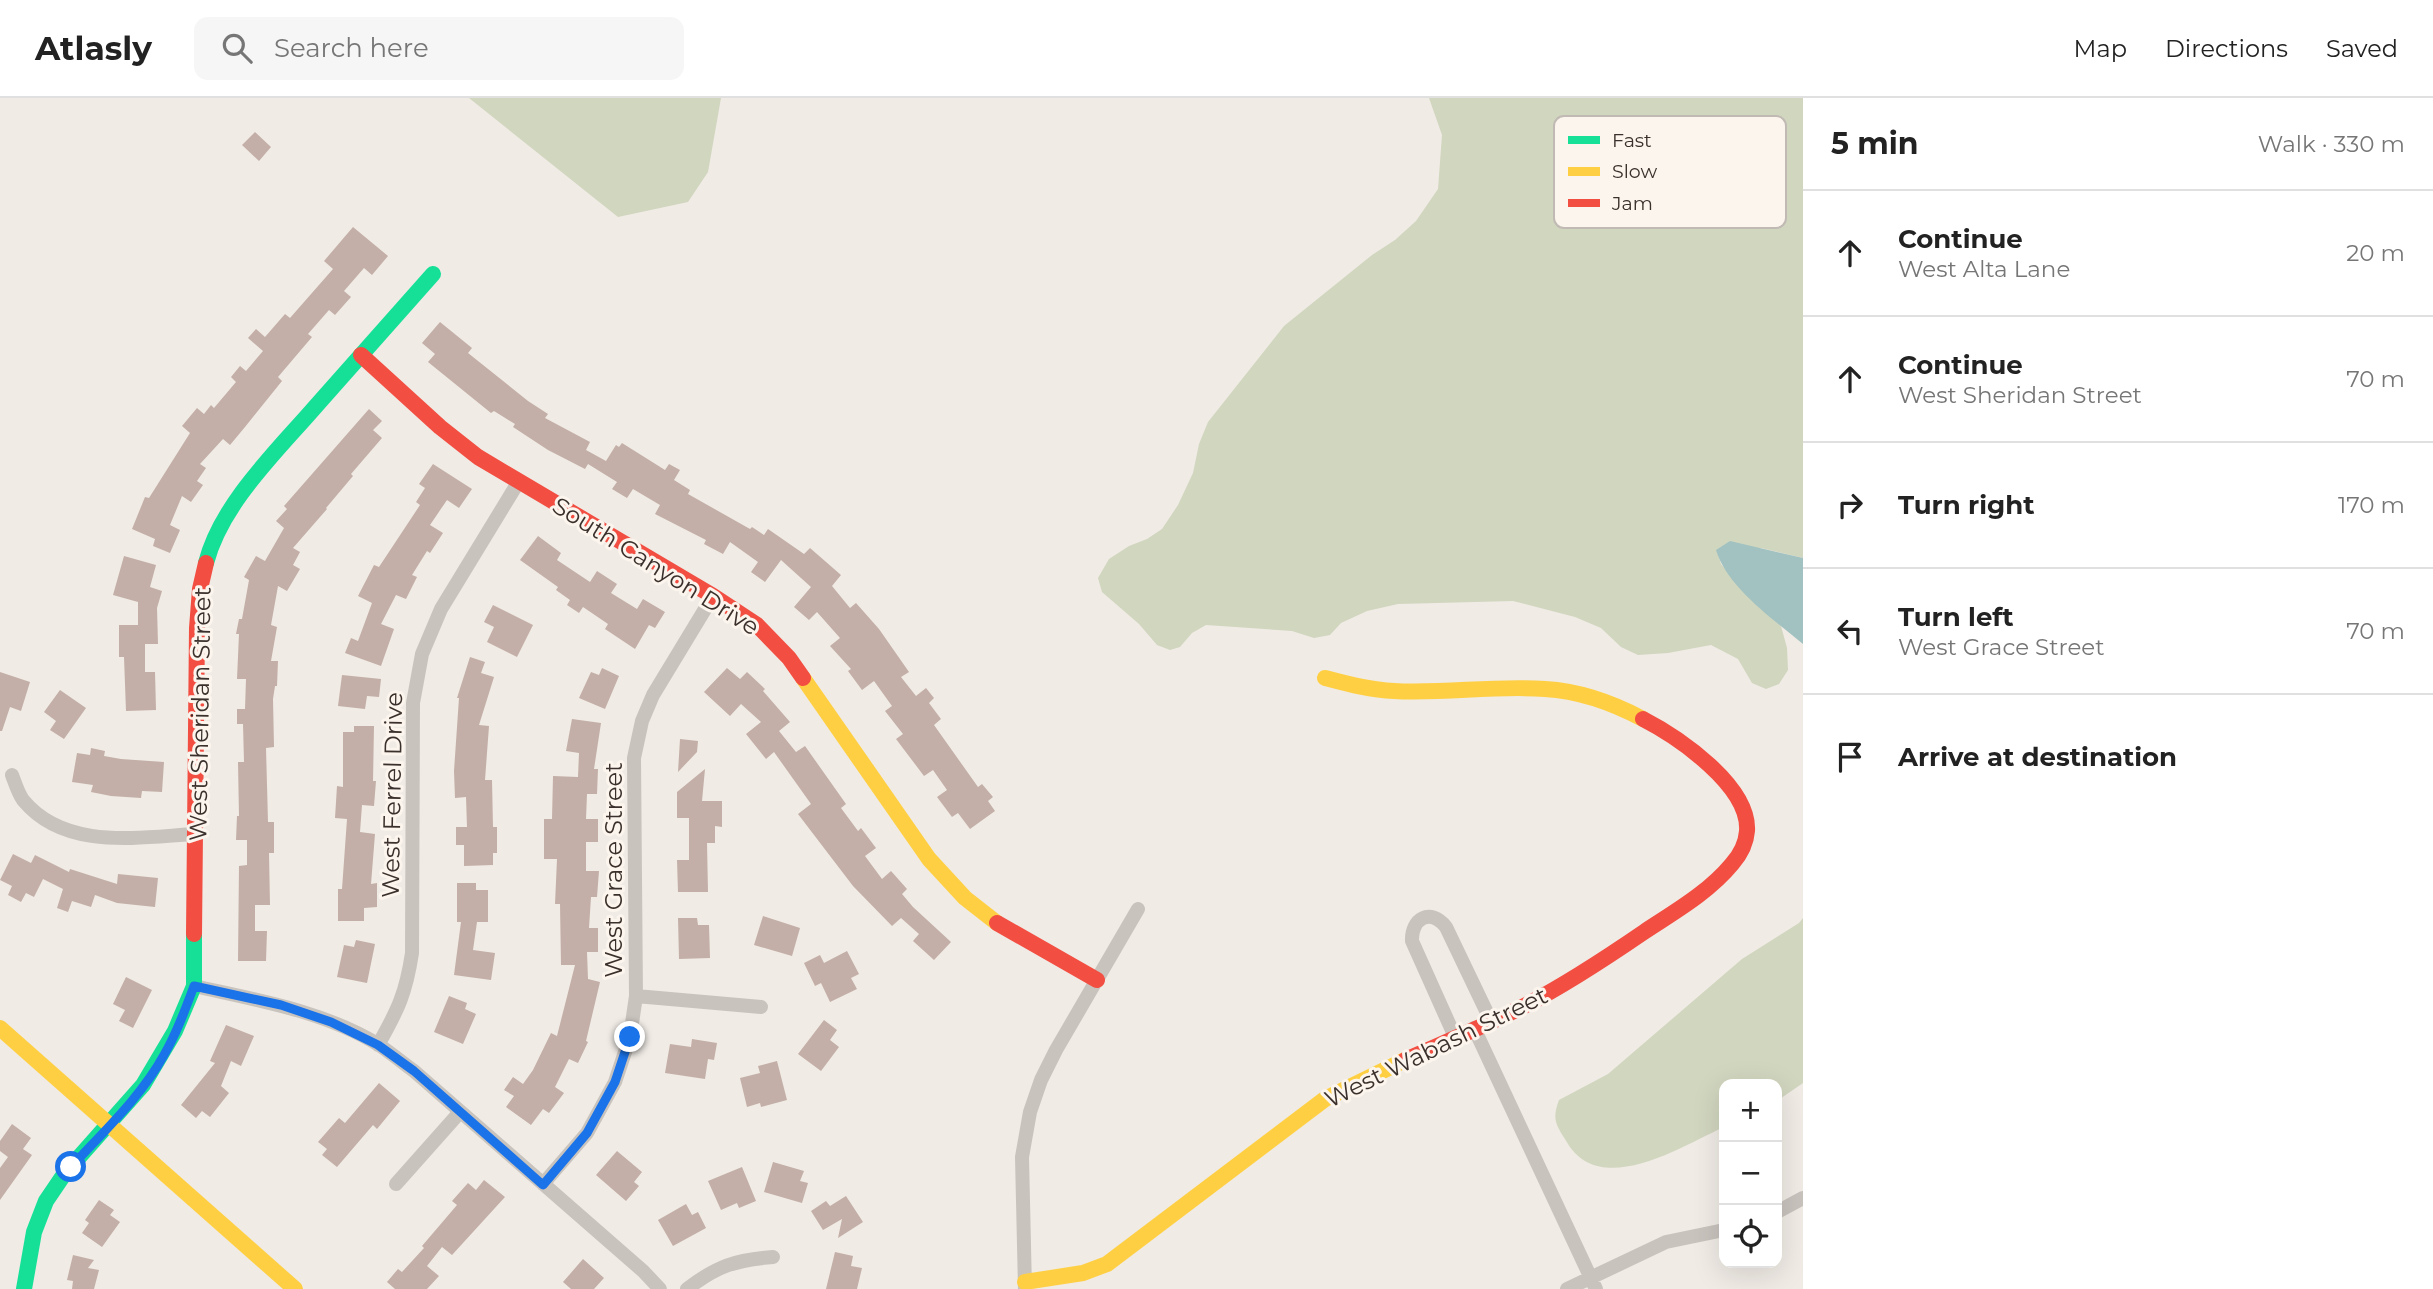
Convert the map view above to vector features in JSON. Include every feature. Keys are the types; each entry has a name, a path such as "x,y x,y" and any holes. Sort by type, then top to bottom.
{"street":[{"name":"West Sheridan Street","path":"24,1289 31,1241 46,1202 71,1167 132,1100 164,1057 181,1023 194,986 197,628 200,589 209,552 230,511 256,474 433,274"},
{"name":"South Canyon Drive","path":"361,355 440,427 478,457 713,596 757,625 789,658 929,859 950,883 979,911 1097,980"},
{"name":"West Ferrel Drive","path":"378,1045 395,1015 407,985 412,953 413,703 422,654 441,609 519,481"},
{"name":"West Grace Street","path":"543,1185 587,1133 615,1082 630,1037 636,996 634,758 642,721 653,695 713,596"},
{"name":"West Wabash Street","path":"1025,1286 1083,1273 1107,1264 1325,1099 1355,1082 1525,1005 1573,979 1701,894 1745,844 1748,822 1742,804 1729,785 1676,738 1631,712 1576,694 1536,687 1457,691 1394,690 1361,687 1325,678"},
{"path":"12,775 23,799 47,820 80,834 114,839 196,834"},
{"path":"1025,1286 1022,1157 1030,1112 1046,1070 1138,909"},
{"path":"1455,1037 1412,941 1411,933 1422,918 1439,918 1446,926 1491,1021"},
{"path":"194,986 281,1005 331,1022 378,1045 414,1071 643,1271 660,1289"},
{"name":"West Grace Street","path":"636,996 761,1007"},
{"path":"0,1028 295,1289"},
{"path":"1474,1028 1593,1283"},
{"path":"396,1184 460,1112"},
{"path":"1782,1209 1803,1198"},
{"path":"1567,1289 1593,1283 1666,1242 1719,1231"},
{"path":"687,1289 706,1275 742,1259 773,1257"}],"green space":[{"path":"469,98 721,98 708,172 688,202 618,217"},
{"path":"1429,98 1803,98 1803,558 1761,548 1717,551 1721,564 1757,605 1781,626 1787,648 1788,670 1779,684 1766,689 1752,683 1738,659 1711,645 1638,655 1621,647 1601,628 1575,617 1513,601 1398,604 1367,611 1341,623 1330,635 1314,638 1292,631 1206,625 1192,633 1180,647 1170,650 1157,645 1139,624 1102,592 1098,578 1109,559 1162,529 1178,505 1193,473 1199,444 1208,422 1284,326 1416,221 1438,189 1442,135"},
{"path":"1803,918 1803,1083 1782,1098 1782,1079 1719,1079 1719,1129 1643,1163 1601,1167 1583,1160 1568,1144 1556,1123 1555,1113 1559,1100 1608,1074 1742,959"}],"water":[{"path":"1730,541 1803,558 1803,644 1753,602 1730,577 1716,550"}],"building":[{"path":"255,132 271,147 259,161 242,145"},
{"path":"353,227 388,256 372,275 364,268 344,291 351,297 335,315 329,310 308,334 312,337 278,377 282,381 230,445 223,439 200,464 206,468 197,481 203,485 191,502 182,496 170,525 180,530 170,553 153,546 155,539 132,529 145,497 149,498 190,433 182,426 197,408 204,414 211,405 214,408 236,382 231,377 240,366 246,371 263,351 248,338 256,329 265,337 285,314 290,318 333,269 324,261"},
{"path":"440,322 472,348 468,353 548,414 545,418 590,442 586,450 606,461 616,445 619,447 622,443 665,470 669,464 680,470 674,480 690,490 688,494 750,529 752,527 764,535 768,529 804,554 810,548 841,575 832,586 850,608 856,603 879,629 909,672 901,677 916,696 926,688 934,698 929,703 941,719 934,725 978,787 982,784 993,797 988,801 995,811 970,829 958,813 952,817 937,797 947,790 933,770 924,776 896,739 903,734 885,711 892,706 874,681 862,690 848,671 851,669 830,646 840,638 817,612 809,620 794,607 811,587 781,560 765,582 751,572 758,562 730,542 723,554 704,544 706,540 655,514 660,505 633,489 627,498 612,489 617,482 588,464 585,469 548,450 513,427 515,424 494,411 491,413 428,362 435,354 422,343"},
{"path":"369,409 382,421 373,430 382,438 293,548 300,552 293,565 300,569 287,591 278,586 271,625 277,627 271,661 278,661 277,686 273,699 274,747 266,748 268,822 274,822 274,853 269,853 270,905 255,905 255,931 267,931 266,961 238,961 239,866 247,865 247,840 236,840 239,816 238,762 244,762 243,724 237,724 237,709 245,709 246,679 237,679 239,634 236,634 239,619 242,619 249,580 244,577 256,556 265,561 284,528 276,521 287,509 284,506"},
{"path":"433,464 472,489 459,508 447,500 430,525 443,533 430,553 427,551 412,575 417,577 406,599 396,595 381,624 394,629 381,666 345,653 351,638 358,641 372,603 358,596 374,565 379,567 420,505 416,502 425,488 419,484"},
{"path":"538,536 561,553 557,560 590,582 597,571 617,584 611,593 637,609 643,599 665,612 655,628 649,625 635,649 605,629 608,624 583,607 579,613 567,605 570,600 556,590 558,587 520,560"},
{"path":"124,556 156,565 150,587 162,591 157,608 158,644 145,644 145,672 155,672 156,710 126,711 124,657 119,657 119,625 138,625 138,602 113,595"},
{"path":"493,605 533,625 517,657 487,642 494,627 484,622"},
{"path":"470,657 485,662 481,673 494,677 479,725 489,726 485,780 492,780 493,827 497,827 497,853 493,853 493,865 464,866 464,845 456,845 456,827 467,827 466,797 455,798 457,698"},
{"path":"602,668 619,676 605,709 579,698 591,672 599,675"},
{"path":"727,668 740,679 747,672 765,689 763,691 790,722 779,731 796,752 805,746 846,804 841,808 858,831 861,828 876,848 865,856 882,879 891,871 907,889 902,894 951,942 934,960 913,941 919,934 901,918 892,926 853,886 798,814 811,804 774,752 766,759 746,734 761,722 741,704 730,716 704,692"},
{"path":"0,672 30,682 21,711 10,707 2,731 0,731"},
{"path":"342,675 381,679 379,697 367,696 365,709 338,706"},
{"path":"60,690 86,708 64,739 50,730 56,721 44,712"},
{"path":"572,719 601,723 594,769 598,769 597,794 587,794 586,819 598,819 598,842 586,842 586,871 599,871 597,897 591,897 589,928 598,928 598,952 587,952 588,979 600,982 586,1041 588,1042 578,1063 569,1059 555,1087 564,1093 549,1113 543,1109 531,1125 506,1107 514,1096 504,1090 513,1077 523,1084 551,1033 557,1036 575,965 561,965 560,904 555,904 557,859 544,859 544,819 552,819 553,776 578,777 579,753 566,751"},
{"path":"354,726 374,726 374,806 362,805 360,832 375,834 371,884 377,883 377,907 364,908 364,921 338,921 338,889 342,889 347,819 335,818 337,786 343,787 343,732 354,732"},
{"path":"680,739 698,741 697,752 678,772"},
{"path":"91,748 105,751 104,756 164,762 162,792 142,791 141,798 111,796 91,792 93,785 72,782 77,753 90,755"},
{"path":"705,769 702,801 722,801 722,827 715,826 715,843 707,843 708,892 678,892 677,860 689,860 689,818 677,818 677,792"},
{"path":"13,854 31,863 35,855 69,872 70,869 117,884 118,874 158,878 155,907 117,903 95,895 91,907 72,901 68,912 57,908 63,889 43,879 34,897 26,893 21,902 8,895 12,886 0,880"},
{"path":"457,883 476,883 476,890 488,890 488,922 477,922 473,950 495,953 491,980 454,975 461,922 457,922"},
{"path":"763,916 800,928 792,956 754,945"},
{"path":"678,918 697,918 698,925 709,925 710,958 679,959"},
{"path":"356,940 375,944 367,983 337,977 344,945 354,947"},
{"path":"847,951 859,974 851,978 857,989 830,1002 821,983 815,986 804,963 820,955 824,963"},
{"path":"126,977 152,990 133,1028 119,1021 125,1010 113,1004"},
{"path":"449,996 467,1003 465,1009 476,1014 463,1044 434,1032"},
{"path":"824,1020 837,1030 830,1040 839,1047 821,1071 798,1054"},
{"path":"226,1025 254,1036 241,1066 231,1061 221,1086 229,1093 210,1117 202,1111 196,1118 181,1105 215,1063 210,1061"},
{"path":"692,1039 717,1043 714,1060 708,1059 705,1079 665,1073 670,1044 691,1047"},
{"path":"777,1061 787,1100 761,1107 760,1103 747,1107 740,1078 760,1073 758,1066"},
{"path":"379,1083 400,1101 377,1129 373,1125 337,1167 322,1155 327,1149 318,1142 339,1118 345,1123"},
{"path":"12,1124 31,1138 23,1149 32,1155 0,1200 0,1168 8,1157 0,1151 0,1141"},
{"path":"617,1151 642,1172 634,1182 639,1186 626,1201 596,1175"},
{"path":"773,1162 804,1171 800,1181 808,1183 802,1203 764,1192"},
{"path":"742,1167 756,1201 739,1208 737,1203 721,1210 708,1181"},
{"path":"484,1180 505,1197 452,1255 442,1247 427,1266 439,1276 427,1289 395,1289 387,1282 398,1269 402,1272 424,1248 422,1246 457,1205 452,1201 468,1183 476,1190"},
{"path":"846,1196 863,1222 838,1238 842,1219 823,1230 811,1211 826,1201 830,1206"},
{"path":"99,1200 114,1210 110,1215 120,1222 102,1247 82,1233 89,1223 85,1220"},
{"path":"686,1204 692,1215 698,1212 706,1228 673,1246 658,1220"},
{"path":"835,1252 853,1256 851,1266 862,1268 857,1289 826,1289"},
{"path":"73,1255 94,1260 88,1268 99,1270 94,1289 72,1289 73,1281 67,1280"},
{"path":"583,1259 604,1278 594,1289 571,1289 563,1282"}],"traffic: fast":[{"path":"206,563 224,520 252,479 433,274"},
{"path":"24,1289 34,1232 46,1201 65,1173 143,1085 175,1031 194,986 194,934"}],"traffic: slow":[{"path":"803,678 929,859 965,898 997,923"},
{"path":"1325,678 1394,691 1507,688 1558,690 1596,699 1643,719"},
{"path":"0,1028 295,1289"},
{"path":"1025,1282 1083,1273 1107,1264 1325,1099 1405,1060"}],"traffic: jam":[{"path":"361,355 440,427 478,457 713,596 757,625 789,658 803,678"},
{"path":"194,934 197,628 200,589 206,563"},
{"path":"1405,1060 1511,1012 1571,980 1690,901 1723,874 1738,857 1747,831 1745,814 1737,797 1725,781 1692,750 1643,719"},
{"path":"997,923 1097,980"}],"route":[{"path":"71,1167 132,1100 164,1057 181,1023 194,986 281,1005 331,1022 378,1045 414,1071 543,1185 587,1133 615,1082 630,1037"}]}
